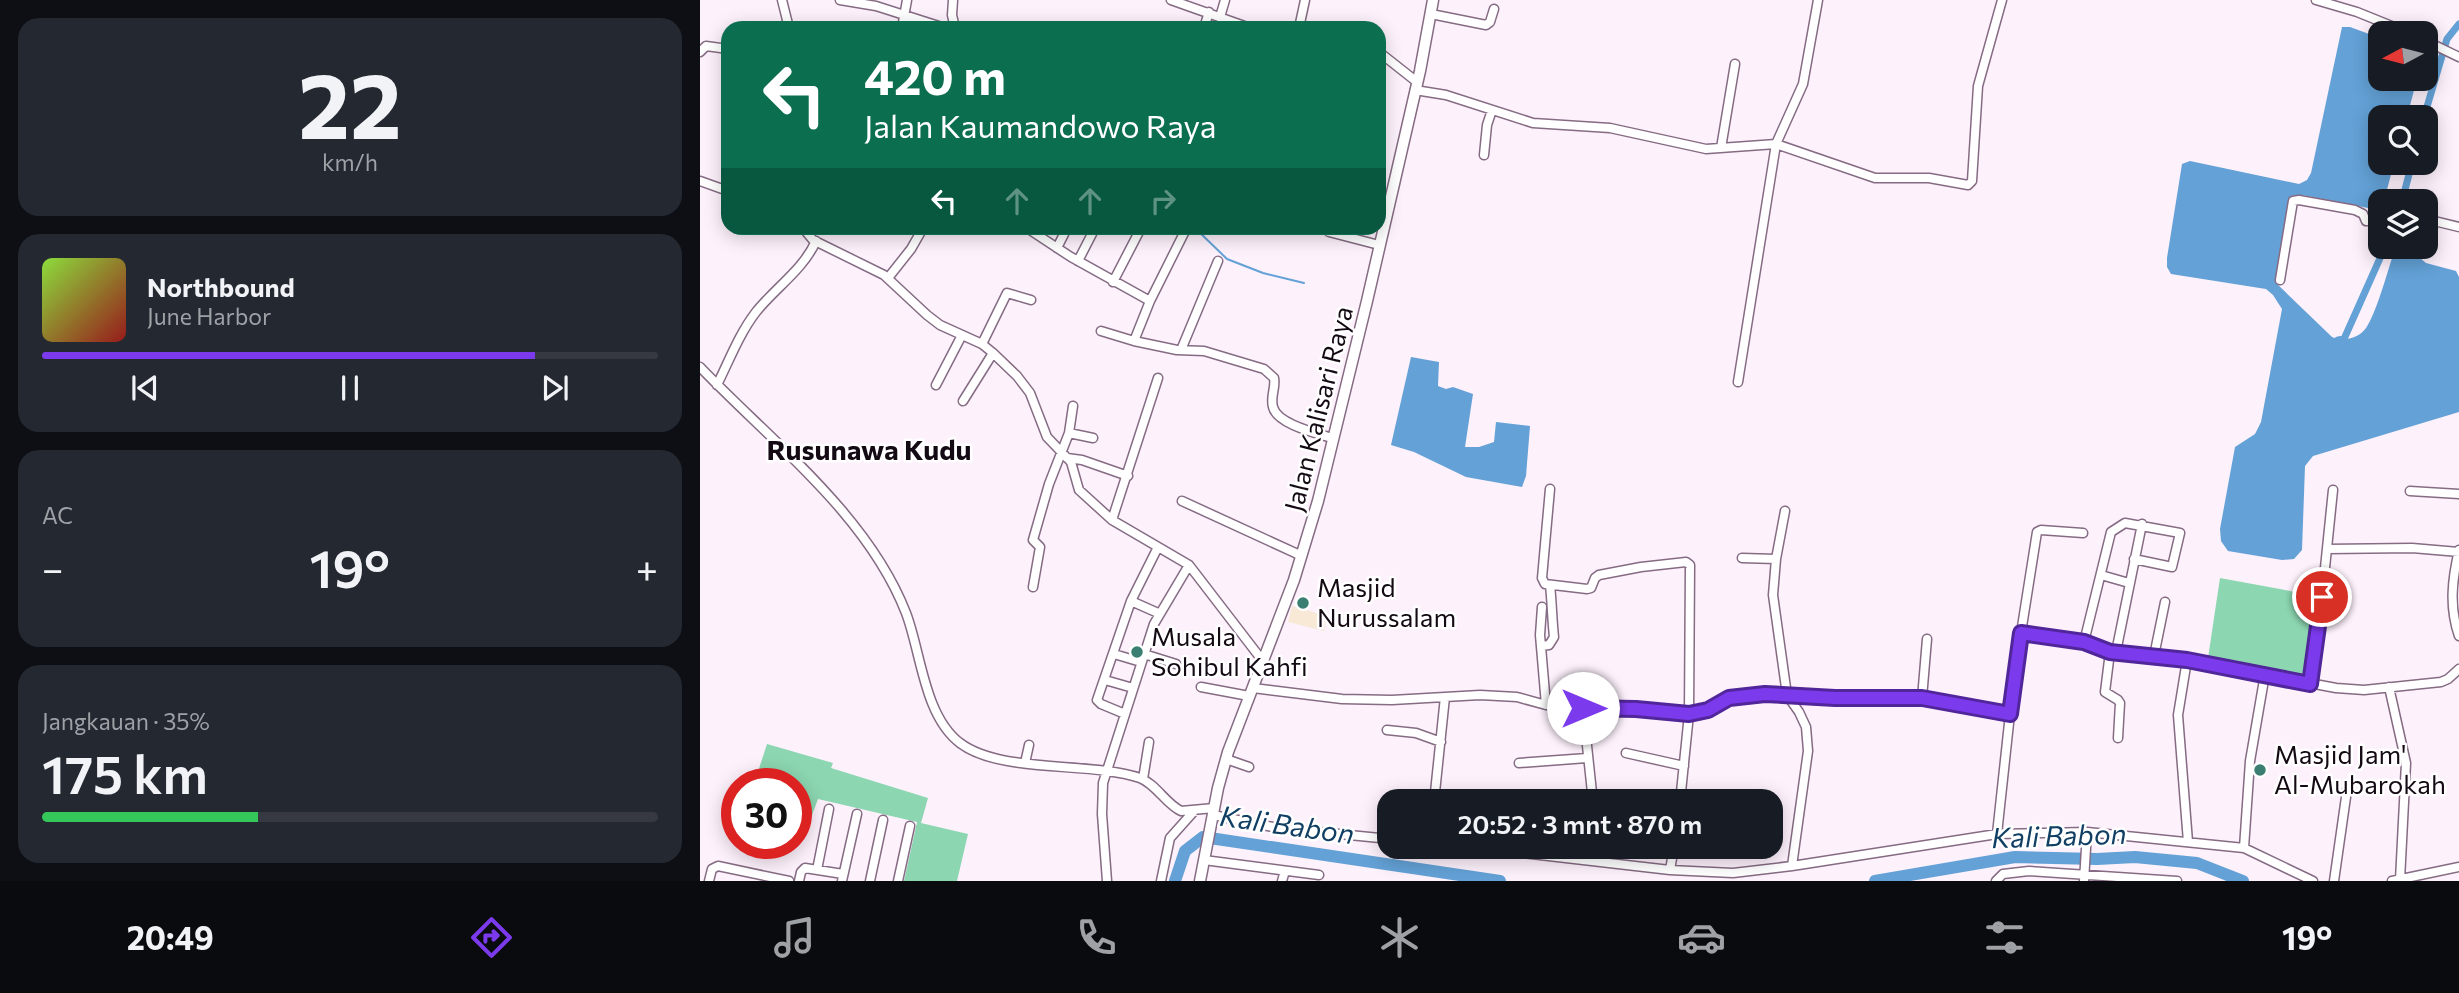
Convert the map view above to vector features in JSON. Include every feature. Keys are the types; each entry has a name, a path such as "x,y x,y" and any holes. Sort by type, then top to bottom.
{"street":[{"path":"782,0 787,21"},
{"path":"839,0 876,6 921,21"},
{"path":"903,21 907,0"},
{"path":"953,0 953,21"},
{"path":"1171,0 1231,21"},
{"path":"1220,17 1225,0"},
{"path":"1300,21 1306,0"},
{"name":"Jalan Kalisari Raya","path":"1386,215 1433,0"},
{"path":"1738,382 1776,144 1803,84 1818,0"},
{"path":"1386,58 1416,86 1533,123 1610,128 1687,146 1721,148 1776,144 1875,178 1929,178 1964,185 1971,184 1978,86 2002,0"},
{"path":"2316,0 2379,21"},
{"path":"1431,14 1486,25 1490,22 1494,9"},
{"path":"1206,21 1209,12"},
{"path":"700,52 706,46 721,48"},
{"path":"2438,47 2457,57"},
{"path":"1721,148 1735,64"},
{"path":"1483,155 1492,110"},
{"path":"700,181 721,188"},
{"path":"2280,280 2293,201 2355,210 2368,220"},
{"path":"2438,222 2459,227"},
{"path":"810,235 816,241 888,278 927,315 982,344 993,353 1030,393 1047,437 1073,467 1079,490 1112,520 1189,565 1262,660"},
{"path":"888,278 919,235"},
{"path":"1038,235 1113,282 1150,301"},
{"path":"1057,248 1064,235"},
{"path":"1078,261 1091,235"},
{"path":"1113,282 1137,235"},
{"path":"1135,341 1150,301 1183,235"},
{"path":"1341,235 1379,245"},
{"name":"Jalan Kalisari Raya","path":"1200,881 1226,760 1302,556 1318,501 1381,235"},
{"path":"717,385 746,326 804,261 816,241"},
{"path":"1181,350 1218,261"},
{"path":"982,344 1007,293 1031,300"},
{"path":"1101,331 1181,350 1205,351 1269,372 1275,382 1272,398 1273,409 1277,415 1290,423 1332,438"},
{"path":"936,385 962,335"},
{"path":"963,401 993,353"},
{"path":"700,367 860,532 896,592 910,625 931,699 952,735 964,746 982,755 1143,779 1177,809 1195,810 1278,828 1377,838"},
{"path":"1112,520 1158,378"},
{"path":"1033,587 1040,547 1033,540 1049,484 1065,455 1073,406"},
{"path":"1069,433 1093,438"},
{"path":"1065,455 1128,476"},
{"path":"1550,489 1542,578 1544,583 1587,589 1591,588 1599,575 1686,562 1690,565 1689,714 1681,789"},
{"path":"2310,684 2333,490"},
{"path":"2410,491 2459,494"},
{"path":"1182,501 1302,556"},
{"path":"1785,511 1776,559 1773,595 1787,695 1799,712 1808,737 1792,866"},
{"path":"2084,642 2111,532 2121,523 2142,524 2179,532 2181,535 2172,567 2134,559"},
{"path":"2118,738 2120,703 2105,692 2142,524"},
{"path":"1997,834 2010,714 2037,532 2083,533"},
{"path":"1125,713 1098,702 1131,601 1158,547"},
{"path":"2327,549 2412,548 2459,551 2453,578 2452,601 2459,636"},
{"path":"1742,558 1776,559"},
{"path":"1107,881 1103,783 1158,613 1189,565"},
{"path":"2101,576 2129,583"},
{"path":"1541,646 1549,645 1554,637 1550,613 1550,585"},
{"path":"1131,601 1158,613"},
{"path":"2154,656 2165,602"},
{"path":"1542,607 1541,646 1546,705"},
{"path":"2021,633 2084,642 2113,652 2187,660 2310,684 2364,690 2445,681 2459,669"},
{"path":"1922,698 1927,639"},
{"path":"1114,654 1175,664"},
{"path":"2187,660 2179,715 2188,842"},
{"path":"2244,848 2250,761 2265,674"},
{"path":"1105,680 1133,688"},
{"path":"1202,687 1342,699 1392,700 1480,695 1517,698 1546,705 1689,714 1708,710 1736,696 1922,698 2010,714"},
{"path":"2389,687 2406,763 2396,880 2459,867"},
{"path":"1436,789 1445,697"},
{"path":"1583,708 1591,789"},
{"path":"1387,730 1416,733 1441,742"},
{"path":"1143,779 1149,742"},
{"path":"1025,762 1029,744"},
{"path":"1626,753 1684,766"},
{"path":"1519,763 1587,758"},
{"path":"1226,760 1249,767"},
{"path":"2334,881 2347,790"},
{"path":"817,870 829,809"},
{"path":"1161,881 1170,838 1195,810"},
{"path":"799,881 803,869 817,870 844,879 857,814"},
{"path":"870,881 883,820"},
{"path":"898,881 910,825"},
{"path":"2084,878 2087,833"},
{"path":"1582,859 1670,870 1733,873 1997,834 2087,833 2244,848 2313,881"},
{"path":"1205,856 1318,875"},
{"path":"1670,870 1672,859"},
{"path":"709,881 712,869 718,866 789,881"},
{"path":"1282,881 1285,871"},
{"path":"1996,881 2003,874 2029,871 2084,878 2177,881"}],"shaded area":[{"path":"1292,606 1327,616 1324,631 1288,622"}],"green space":[{"path":"2220,578 2317,596 2304,676 2208,658"},
{"path":"767,744 833,763 831,768 928,798 921,823 968,834 957,881 904,881 917,822 818,799 812,815 812,768 759,768"}],"water":[{"path":"2342,27 2350,27 2368,34 2368,91 2414,91 2410,105 2368,105 2368,175 2391,175 2387,189 2368,189 2368,208 2302,195 2291,196 2276,283 2332,337 2346,339 2355,337 2366,328 2392,259 2421,259 2426,263 2456,271 2459,277 2459,412 2313,456 2305,466 2302,550 2294,559 2282,560 2228,551 2221,541 2220,529 2235,447 2255,434 2261,422 2282,309 2266,289 2171,274 2167,267 2167,258 2182,164 2190,161 2299,184 2307,180 2311,173"},
{"path":"1411,357 1439,362 1438,386 1446,389 1453,387 1473,394 1465,447 1479,447 1494,442 1496,422 1530,426 1526,476 1522,487 1466,477 1414,452 1391,445"}],"waterway":[{"path":"2428,105 2447,39 2459,24"},
{"path":"2405,189 2409,175"},
{"path":"1202,235 1227,259 1263,273 1304,283"},
{"path":"2338,340 2344,339 2380,259"},
{"name":"Kali Babon","path":"1175,881 1185,851 1203,837 1500,881"},
{"name":"Kali Babon","path":"1875,881 2015,857 2135,857 2197,863 2243,881"}],"place":[{"name":"Masjid Nurussalam","path":"1303,603"},
{"name":"Musala Sohibul Kahfi","path":"1137,652"},
{"name":"Masjid Jam' Al-Mubarokah","path":"2260,770"}],"district":[{"name":"Rusunawa Kudu","path":"869,450"}],"route":[{"path":"1583,708 1689,714 1708,710 1736,696 1765,694 1835,698 1922,698 2010,714 2021,633 2084,642 2110,652 2187,660 2310,684 2322,597"}]}
